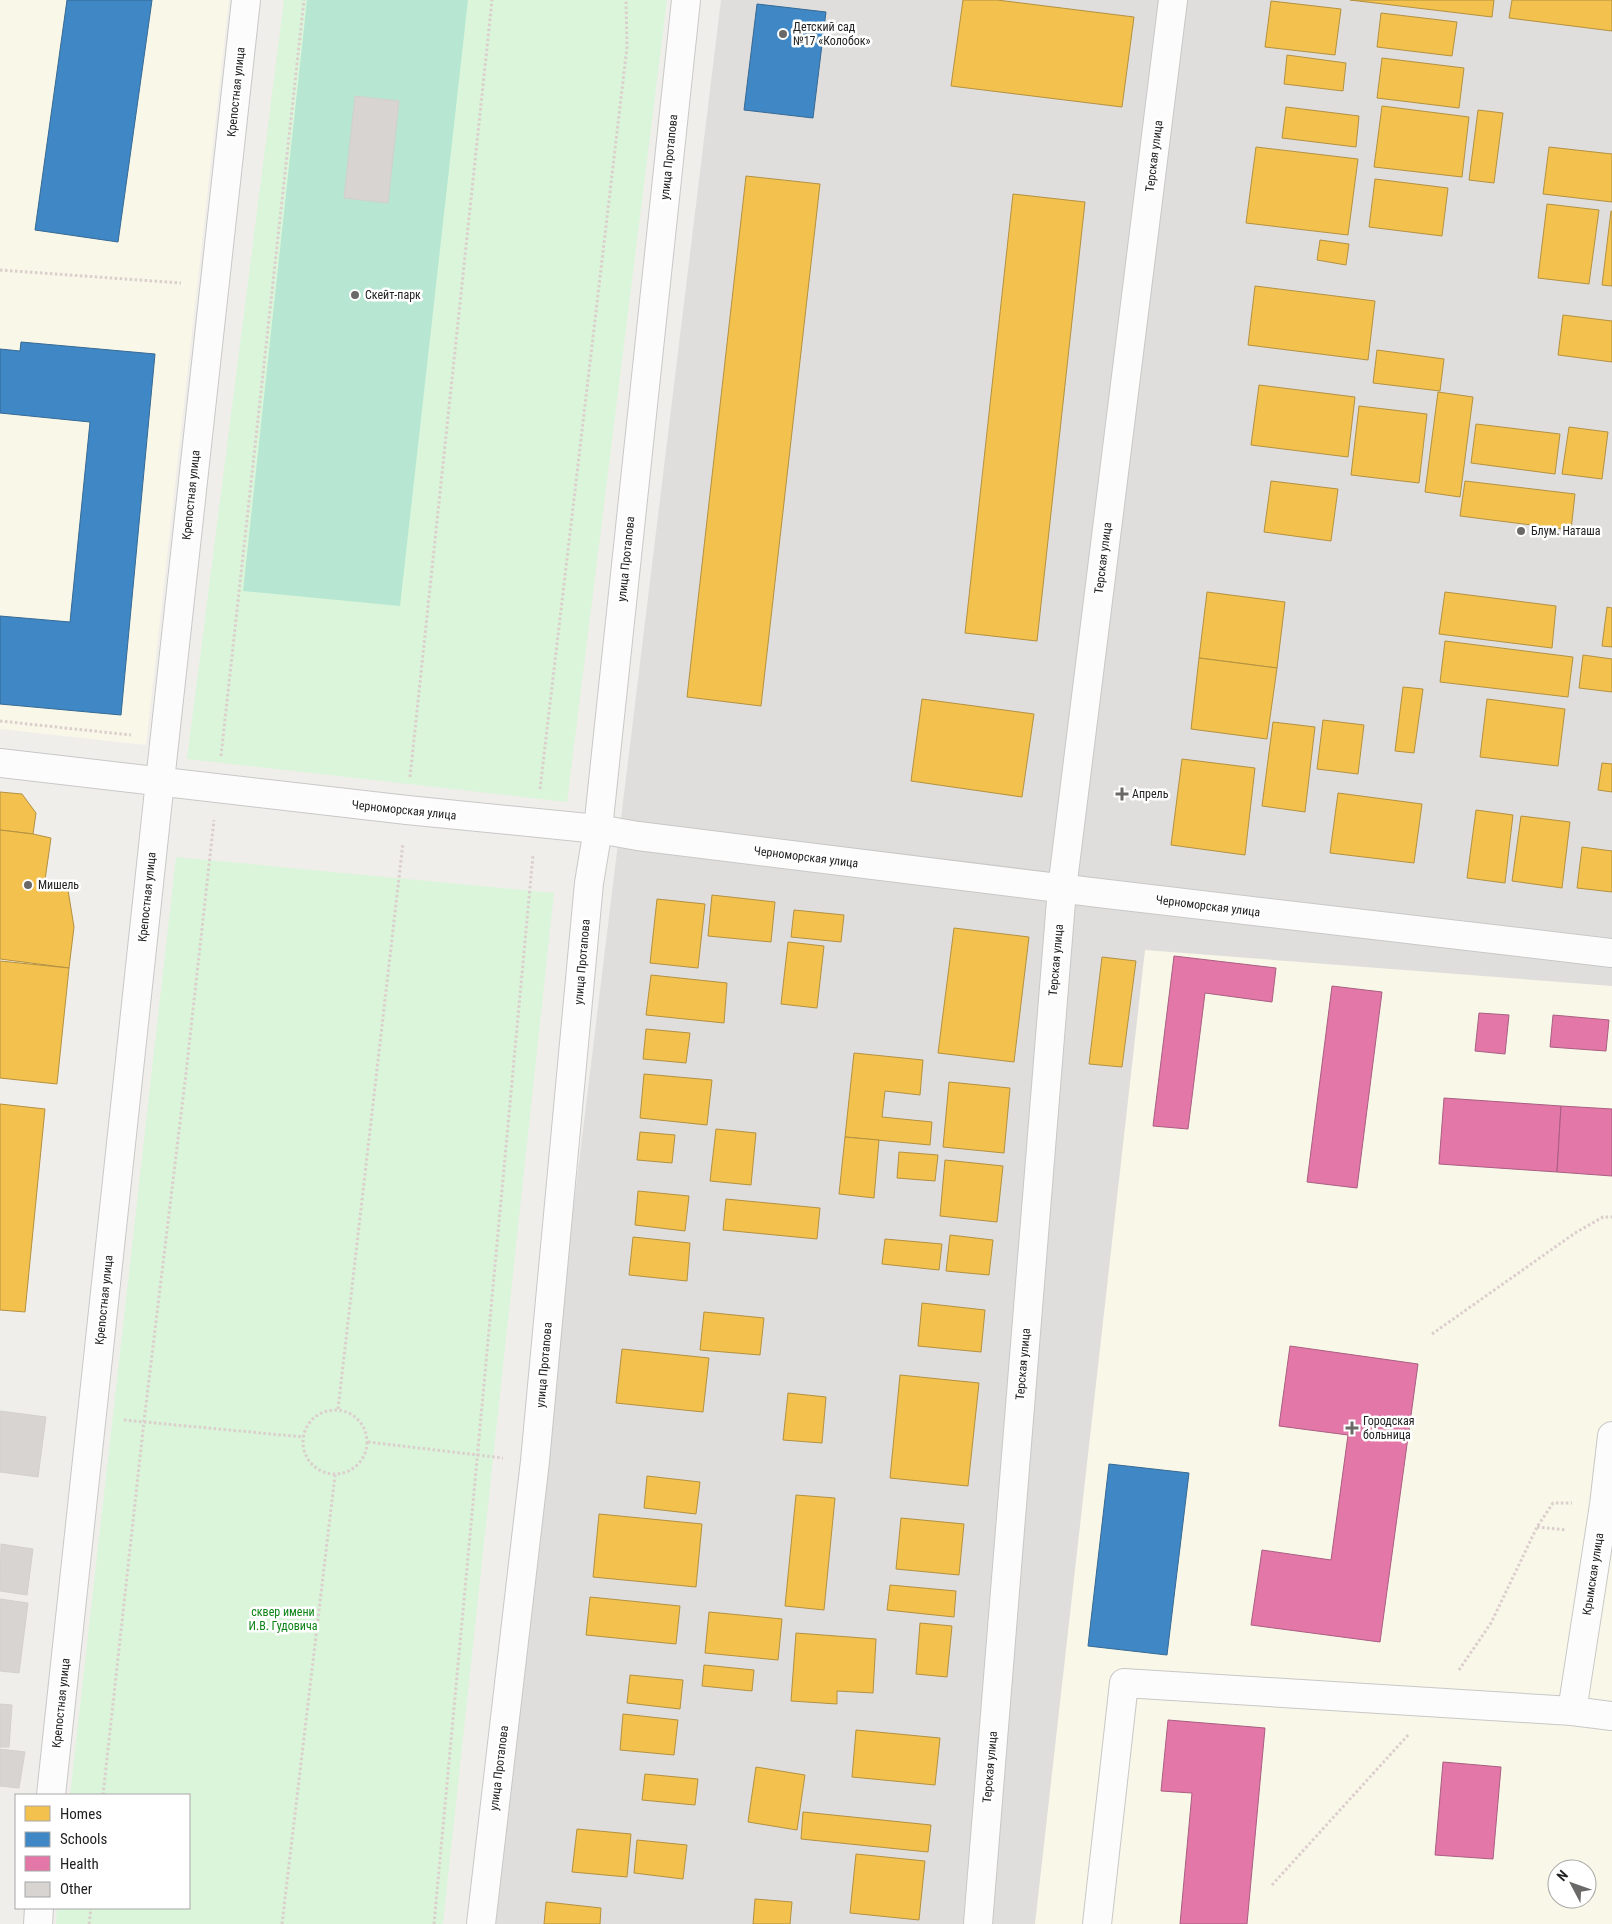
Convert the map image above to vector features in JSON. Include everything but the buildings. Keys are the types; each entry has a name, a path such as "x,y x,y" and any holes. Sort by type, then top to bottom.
{"street":[{"name":"Крепостная улица","path":"51,1794 246,0"},
{"name":"улица Протапова","path":"481,1924 535,1461 589,883 598,829 686,0"},
{"name":"Терская улица","path":"978,1924 1062,889 1173,0"},
{"name":"Черноморская улица","path":"0,763 407,810 598,829 638,836 1062,889 1612,953"},
{"name":"Крымская улица","path":"1572,1711 1604,1505 1612,1436"},
{"path":"1097,1924 1124,1683 1572,1711 1612,1716"},
{"path":"38,1924 39,1909"}],"path":[{"path":"103,1794 144,1422 218,789 304,0"},
{"path":"338,1409 407,810 492,0"},
{"path":"434,1924 536,822 626,46 626,0"},
{"path":"0,270 214,286"},
{"path":"0,721 138,735"},
{"path":"1432,1334 1575,1233 1603,1217 1612,1217"},
{"path":"338,1409 350,1413 362,1423 368,1442 366,1454 355,1467 345,1473 335,1475 323,1472 308,1461 303,1451 303,1437 308,1424 320,1413 338,1409"},
{"path":"91,1417 303,1437"},
{"path":"368,1442 535,1461"},
{"path":"282,1924 335,1475"},
{"path":"89,1924 91,1909"}],"shaded area":[{"path":"0,0 229,0 146,745 0,729"},
{"path":"721,0 1612,0 1612,1924 486,1924"},
{"name":"Городская больница","path":"1145,950 1612,986 1612,1924 1035,1924"}],"green space":[{"path":"284,0 667,0 567,802 187,759"},
{"name":"Скейт-парк","path":"307,0 468,0 400,606 243,591"},
{"name":"сквер имени И.В. Гудовича","path":"176,857 554,893 443,1924 56,1924 57,1909 190,1909 190,1794 70,1794"}],"place":[{"name":"Детский сад №17 «Колобок»","path":"783,34"},
{"name":"Скейт-парк","path":"355,295"},
{"name":"Блум. Наташа","path":"1521,531"},
{"name":"Апрель","path":"1122,794"},
{"name":"Мишель","path":"28,885"},
{"name":"Городская больница","path":"1352,1428"}]}
